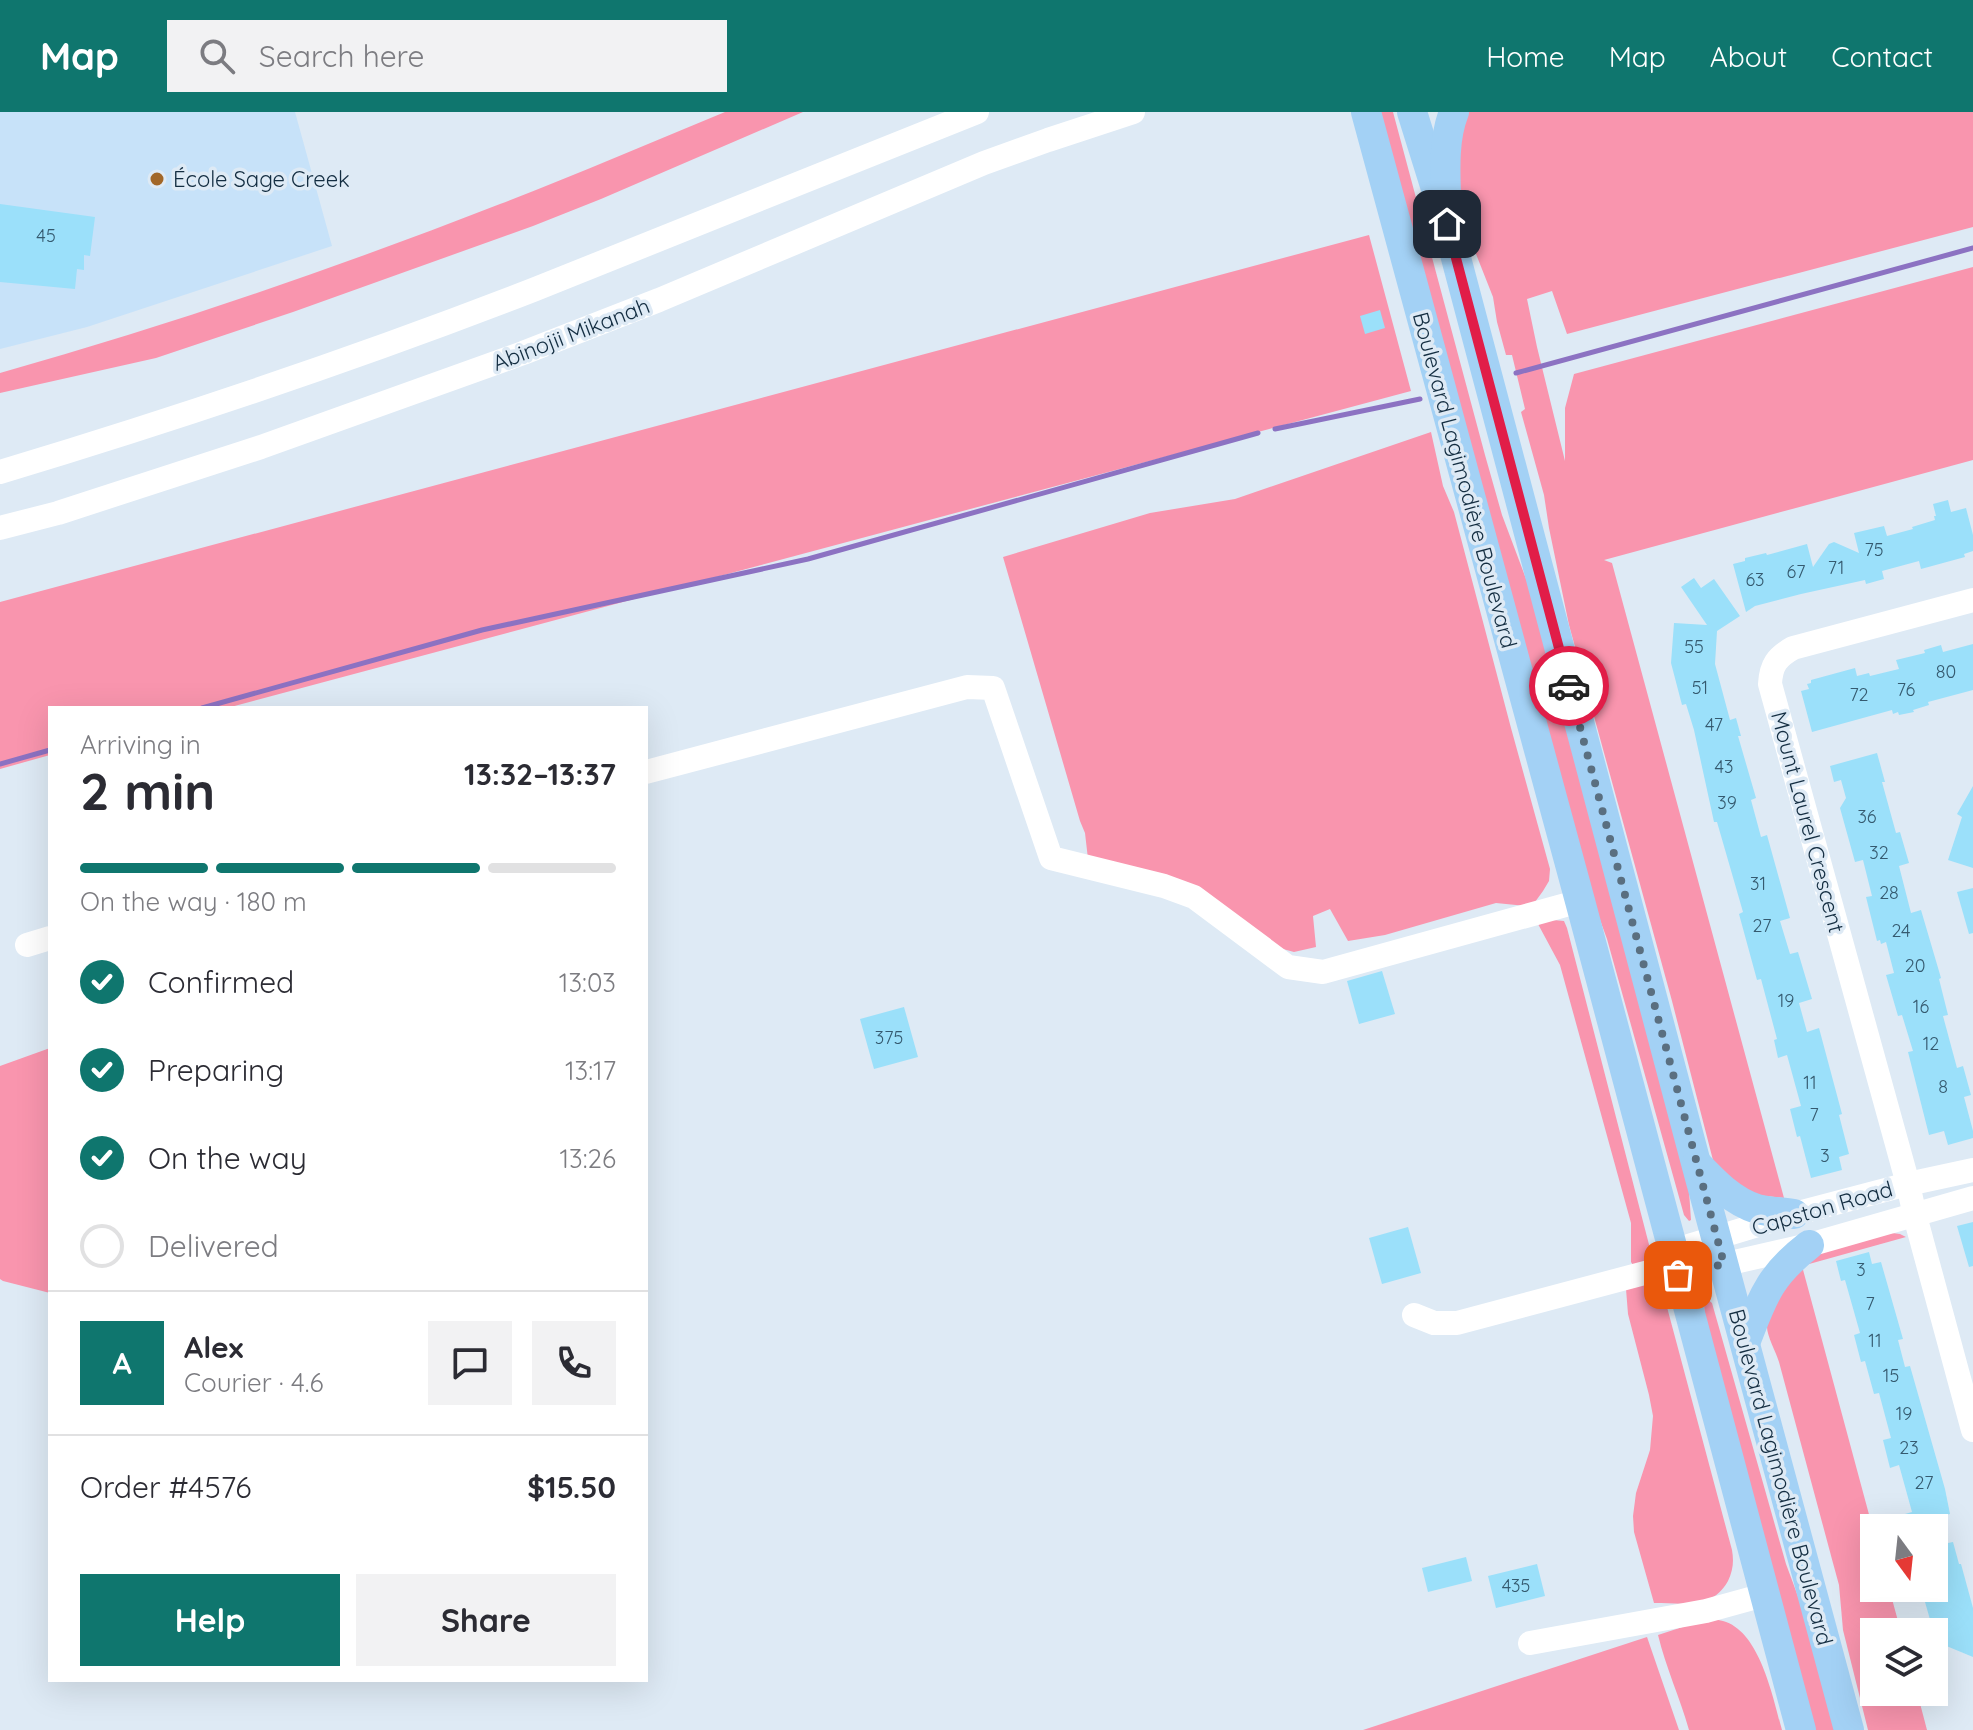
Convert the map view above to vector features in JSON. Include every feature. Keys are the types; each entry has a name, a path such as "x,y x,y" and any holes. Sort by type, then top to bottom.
{"main road":[{"path":"1352,112 1373,142"},
{"name":"Boulevard Lagimodière Boulevard","path":"1366,112 1580,901 1669,1265 1801,1730"},
{"name":"Boulevard Lagimodière Boulevard","path":"1412,112 1447,224 1849,1730"},
{"path":"1447,224 1445,167 1449,124 1454,112"},
{"path":"1696,1163 1735,1199 1758,1209 1794,1214"},
{"path":"1745,1343 1764,1293 1776,1274 1809,1245"}],"street":[{"path":"0,472 213,405 360,354 545,285 977,112"},
{"name":"Abinojii Mikanah","path":"0,528 58,513 261,447 523,353 659,300 984,163 1133,112"},
{"name":"Mount Laurel Crescent","path":"1908,1184 1770,684 1771,671 1778,656 1793,648 1973,600"},
{"path":"648,771 967,687 993,688 1051,858 1164,886 1194,897 1288,967 1323,972 1580,901"},
{"name":"Capston Road","path":"1414,1315 1434,1323 1457,1323 1720,1251 1794,1214 1973,1170"},
{"path":"1908,1184 1973,1430"},
{"name":"Capston Road","path":"1720,1251 1809,1245 1973,1198"},
{"path":"1530,1643 1706,1611 1764,1595"}],"shaded area":[{"name":"École Sage Creek","path":"0,112 295,112 332,246 87,327 0,349"},
{"path":"725,112 803,112 533,226 293,312 156,358 0,393 0,373 190,315 377,251 557,182"},
{"path":"1376,112 1393,112 1502,515 1528,584 1689,1191 1689,1221 1684,1215 1607,939 1586,882"},
{"path":"1463,112 1973,112 1973,227 1567,334 1552,291 1527,299 1565,461 1565,408 1574,374 1973,267 1973,460 1604,560 1612,563 1784,1198 1746,1194 1714,1164 1569,625 1544,495 1521,412 1525,409 1512,355 1506,355 1493,297 1461,216 1457,196"},
{"path":"1369,235 1411,391 234,706 48,706 48,756 0,769 0,602"},
{"path":"1431,432 1443,486 1454,512 1550,869 1549,881 1535,902 1526,906 1496,903 1385,935 1348,941 1330,909 1313,916 1316,947 1294,952 1272,946 1088,859 1085,833 1003,557 1150,513 1235,499"},
{"path":"1564,921 1567,928 1653,1260 1633,1265 1631,1262 1631,1223 1560,965 1538,924"},
{"path":"48,1049 48,1292 0,1279 0,1066"},
{"path":"1892,1233 1906,1237 1802,1266 1869,1514 1860,1514 1860,1602 1893,1602 1897,1618 1860,1618 1860,1698 1843,1630 1839,1585 1767,1327 1773,1296 1795,1269 1809,1259 1858,1241"},
{"path":"1660,1281 1733,1554 1731,1573 1721,1590 1705,1601 1686,1604 1654,1603 1634,1532 1636,1493 1650,1450 1653,1416 1628,1314 1626,1289"},
{"path":"1706,1298 1712,1303 1786,1564 1809,1626 1839,1730 1812,1730 1705,1330"},
{"path":"1704,1620 1723,1621 1736,1627 1747,1638 1763,1667 1782,1730 1689,1730 1658,1635"},
{"path":"1647,1637 1679,1730 1363,1730"},
{"path":"1862,1706 1921,1706 1927,1730 1868,1730"}],"building":[{"path":"0,204 95,217 90,256 84,255 84,270 77,269 75,289 0,282"},
{"path":"1380,310 1385,328 1365,334 1360,316"},
{"path":"1948,500 1951,512 1966,508 1973,535 1973,551 1964,554 1965,557 1921,569 1919,561 1882,571 1884,579 1801,594 1755,606 1746,612 1733,564 1745,561 1745,558 1807,544 1813,567 1829,544 1834,542 1859,553 1854,533 1884,526 1887,536 1913,529 1935,520 1933,504"},
{"path":"1694,578 1701,588 1714,579 1740,616 1717,631 1715,664 1730,720 1736,718 1741,736 1738,736 1756,798 1751,800 1761,837 1767,835 1790,918 1780,921 1790,954 1798,952 1812,999 1799,1003 1807,1032 1819,1028 1842,1114 1839,1115 1849,1154 1839,1157 1842,1170 1811,1178 1790,1109 1801,1106 1787,1055 1778,1058 1774,1040 1777,1039 1761,979 1757,980 1739,914 1743,912 1717,822 1714,822 1694,730 1686,704 1682,705 1671,663 1674,623 1707,625 1681,587"},
{"path":"1973,644 1973,690 1928,702 1929,705 1914,712 1899,715 1898,712 1893,714 1892,710 1812,732 1801,691 1809,689 1807,684 1811,680 1855,668 1857,676 1869,673 1870,676 1899,669 1896,660 1925,653 1924,650 1941,645 1943,652"},
{"path":"1877,753 1896,833 1900,832 1909,863 1899,866 1911,913 1921,910 1941,978 1948,1015 1943,1016 1957,1068 1963,1066 1971,1095 1964,1097 1973,1138 1948,1145 1944,1131 1929,1135 1908,1052 1913,1051 1902,1015 1898,1016 1886,975 1894,973 1886,942 1881,944 1880,940 1877,941 1866,897 1872,896 1863,860 1855,862 1840,808 1846,798 1841,780 1834,782 1830,766"},
{"path":"1973,786 1973,868 1948,860 1962,817 1957,814"},
{"path":"1973,888 1973,933 1969,934 1957,892"},
{"path":"1382,971 1395,1014 1359,1024 1347,981"},
{"path":"904,1007 918,1057 874,1069 860,1019"},
{"path":"1973,1222 1973,1266 1969,1267 1957,1226"},
{"path":"1408,1227 1421,1273 1382,1284 1369,1238"},
{"path":"1869,1252 1872,1264 1881,1262 1903,1339 1898,1340 1905,1367 1910,1366 1950,1514 1905,1514 1912,1512 1899,1465 1890,1468 1883,1440 1891,1438 1879,1393 1874,1394 1865,1361 1861,1362 1854,1335 1860,1333 1845,1280 1841,1281 1836,1261"},
{"path":"1953,1542 1973,1608 1973,1657 1948,1647 1948,1618 1930,1618 1925,1602 1948,1602 1948,1543"},
{"path":"1466,1557 1472,1581 1428,1592 1422,1568"},
{"path":"1537,1564 1545,1596 1496,1608 1488,1576"}],"waterway":[{"path":"1516,373 1973,248"},
{"path":"1275,429 1420,399"},
{"path":"209,706 482,630 808,559 1258,433"},
{"path":"0,764 48,751"}],"way so far":[{"path":"1569,686 1724,1264 1678,1275"}],"place":[{"name":"École Sage Creek","path":"157,179"}],"route":[{"path":"1447,224 1569,686"}]}
